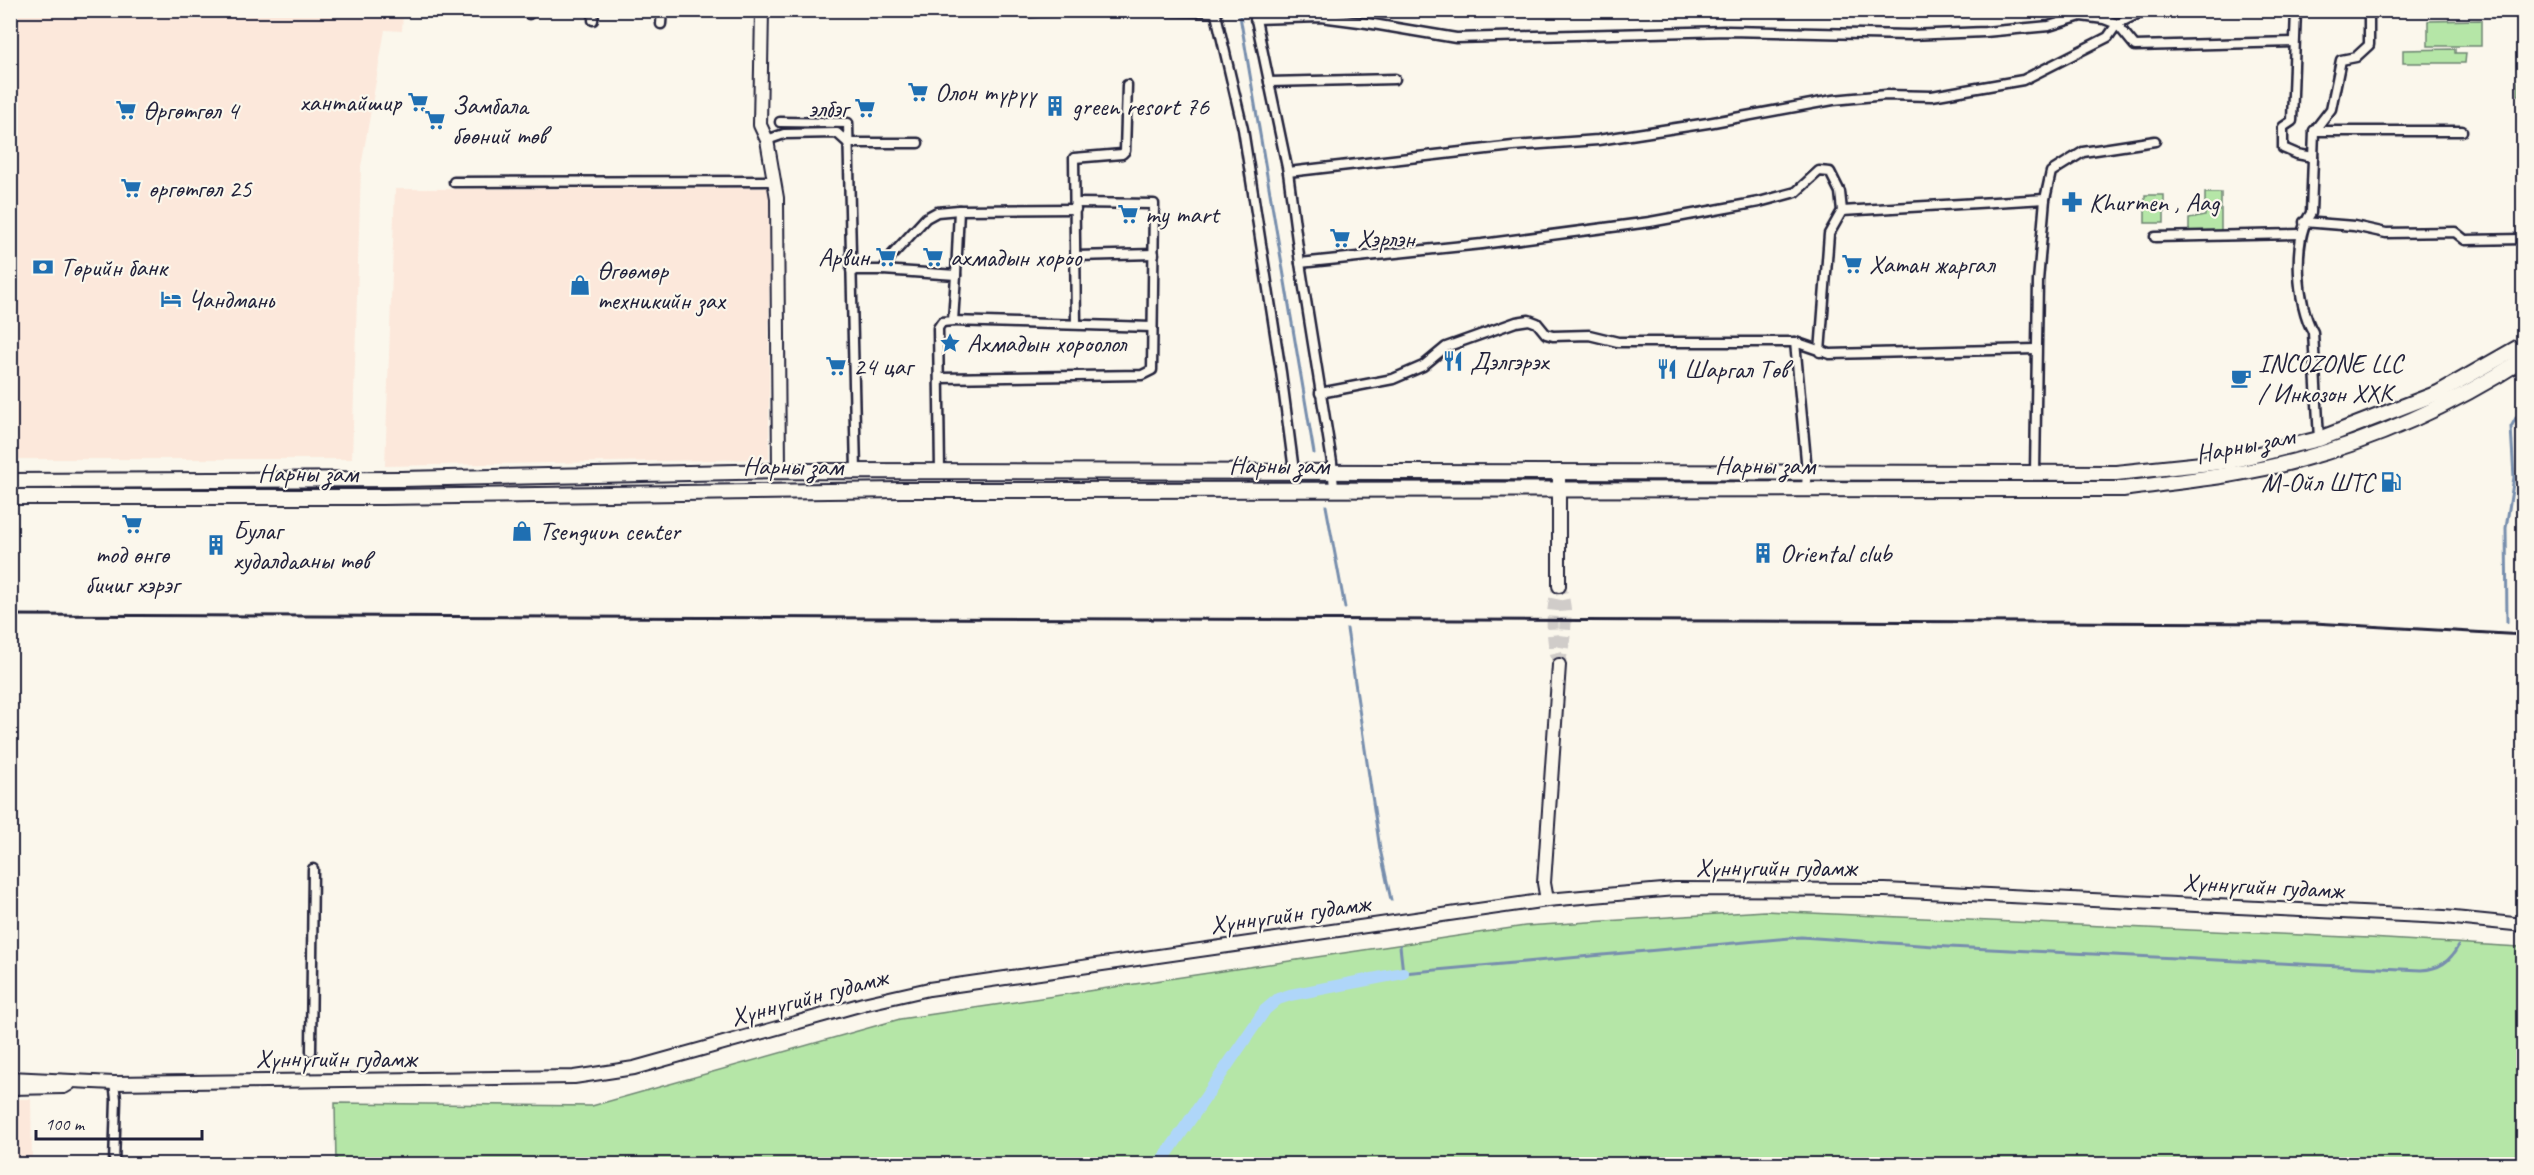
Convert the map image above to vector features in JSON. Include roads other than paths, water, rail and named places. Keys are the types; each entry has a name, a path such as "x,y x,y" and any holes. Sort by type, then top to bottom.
{"main road":[{"path":"762,10 760,125 767,140 777,198 779,471"},
{"name":"Нарны зам","path":"10,481 401,479 779,471 1807,471 1988,474 2116,472 2230,462 2319,439 2438,393 2523,344"},
{"name":"Нарны зам","path":"10,498 382,496 785,490 2123,489 2233,474 2293,462 2382,432 2489,382 2523,359"},
{"path":"1559,471 1559,586"},
{"path":"1547,900 1544,883 1559,665"},
{"name":"Хүннүгийн гудамж","path":"10,1078 59,1078 73,1082 114,1083 537,1079 596,1074 650,1064 863,1004 929,989 1547,900 1675,889 1875,889 2444,917 2523,925"},
{"name":"Хүннүгийн гудамж","path":"10,1088 64,1087 73,1082"}],"street":[{"path":"593,20 594,10"},
{"path":"662,10 662,24"},
{"path":"1028,12 1067,10"},
{"path":"1126,10 1215,11 1243,129 1294,471"},
{"path":"1288,172 1513,146 1598,140 1833,100 1886,95 1932,96 2023,81 2108,37 2117,24 2146,10"},
{"path":"2296,10 2292,121 2283,127 2283,148 2313,157"},
{"path":"2319,439 2313,332 2306,320 2299,292 2301,234 2304,222 2311,213 2314,130 2331,109 2341,60 2356,57 2370,45 2369,10"},
{"path":"1334,489 1288,172 1255,15 1368,23 1456,38 1728,31 1964,33 2049,26 2081,16 2104,19 2117,24 2135,46 2294,42"},
{"path":"1269,82 1395,79"},
{"path":"1076,324 1074,158 1122,154 1125,151 1127,85"},
{"path":"780,122 848,123 856,471"},
{"path":"2314,130 2462,131"},
{"path":"767,140 784,134 837,133 848,143 918,143"},
{"path":"2035,472 2038,281 2045,199 2051,172 2083,152 2155,141"},
{"path":"1300,263 1482,244 1650,222 1759,202 1796,192 1819,171 1830,172 1840,192 1842,211 1829,234 1820,352"},
{"path":"454,182 774,181"},
{"path":"1842,211 2045,199"},
{"path":"883,270 892,255 926,218 936,212 1154,204 1152,370 1142,375 940,378"},
{"path":"953,321 959,210"},
{"path":"2304,222 2354,226 2386,232 2455,231 2465,240 2523,238"},
{"path":"2155,237 2301,234"},
{"path":"1076,256 1154,254"},
{"path":"851,270 956,275"},
{"path":"1320,393 1393,379 1423,366 1446,347 1516,322 1529,320 1537,323 1545,334 1589,335 1618,342 1795,342 1830,354 2036,349"},
{"path":"940,471 938,328 942,322 1152,327"},
{"path":"1795,342 1807,471 1806,489"},
{"path":"311,1051 313,869"},
{"path":"114,1083 116,1099 114,1164"}],"waterway":[{"path":"1239,10 1314,453"},
{"path":"2507,622 2506,528 2514,477 2511,427 2517,416"},
{"path":"1326,506 1345,608"},
{"path":"1347,629 1380,849 1391,900"},
{"path":"1400,946 1403,973 1801,937 1949,947 2421,970 2443,964 2458,946"},
{"path":"1160,1164 1265,1010 1278,999 1403,973"}],"tunnel":[{"path":"1559,586 1554,605 1553,625 1554,645 1559,664"},
{"path":"1559,586 1564,605 1565,636 1559,665"}],"railway":[{"path":"10,615 2314,623 2524,635"}],"place":[{"name":"Олон түрүү","path":"918,92"},
{"name":"хантайшир","path":"418,102"},
{"name":"green resort 76","path":"1055,106"},
{"name":"элбэг","path":"865,108"},
{"name":"Өргөтгөл 4","path":"126,110"},
{"name":"Замбала бөөний төв","path":"435,120"},
{"name":"өргөтгөл 25","path":"131,188"},
{"name":"Khurmen , Aag","path":"2072,202"},
{"name":"my mart","path":"1128,214"},
{"name":"Хэрлэн","path":"1340,238"},
{"name":"Арвин","path":"886,257"},
{"name":"ахмадын хороо","path":"933,257"},
{"name":"Хатан жаргал","path":"1852,264"},
{"name":"Төрийн банк","path":"43,267"},
{"name":"Өгөөмөр техникийн зах","path":"580,285"},
{"name":"Чандмань","path":"171,299"},
{"name":"Ахмадын хороолол","path":"950,343"},
{"name":"Дэлгэрэх","path":"1453,361"},
{"name":"24 цаг","path":"836,366"},
{"name":"Шаргал Төв","path":"1667,369"},
{"name":"INCOZONE LLC / Инкозон ХХК","path":"2241,378"},
{"name":"M-Ойл ШТС","path":"2391,482"},
{"name":"тод өнгө бичиг хэрэг","path":"132,524"},
{"name":"Tsenguun center","path":"522,531"},
{"name":"Булаг худалдааны төв","path":"216,545"},
{"name":"Oriental club","path":"1763,553"}]}
